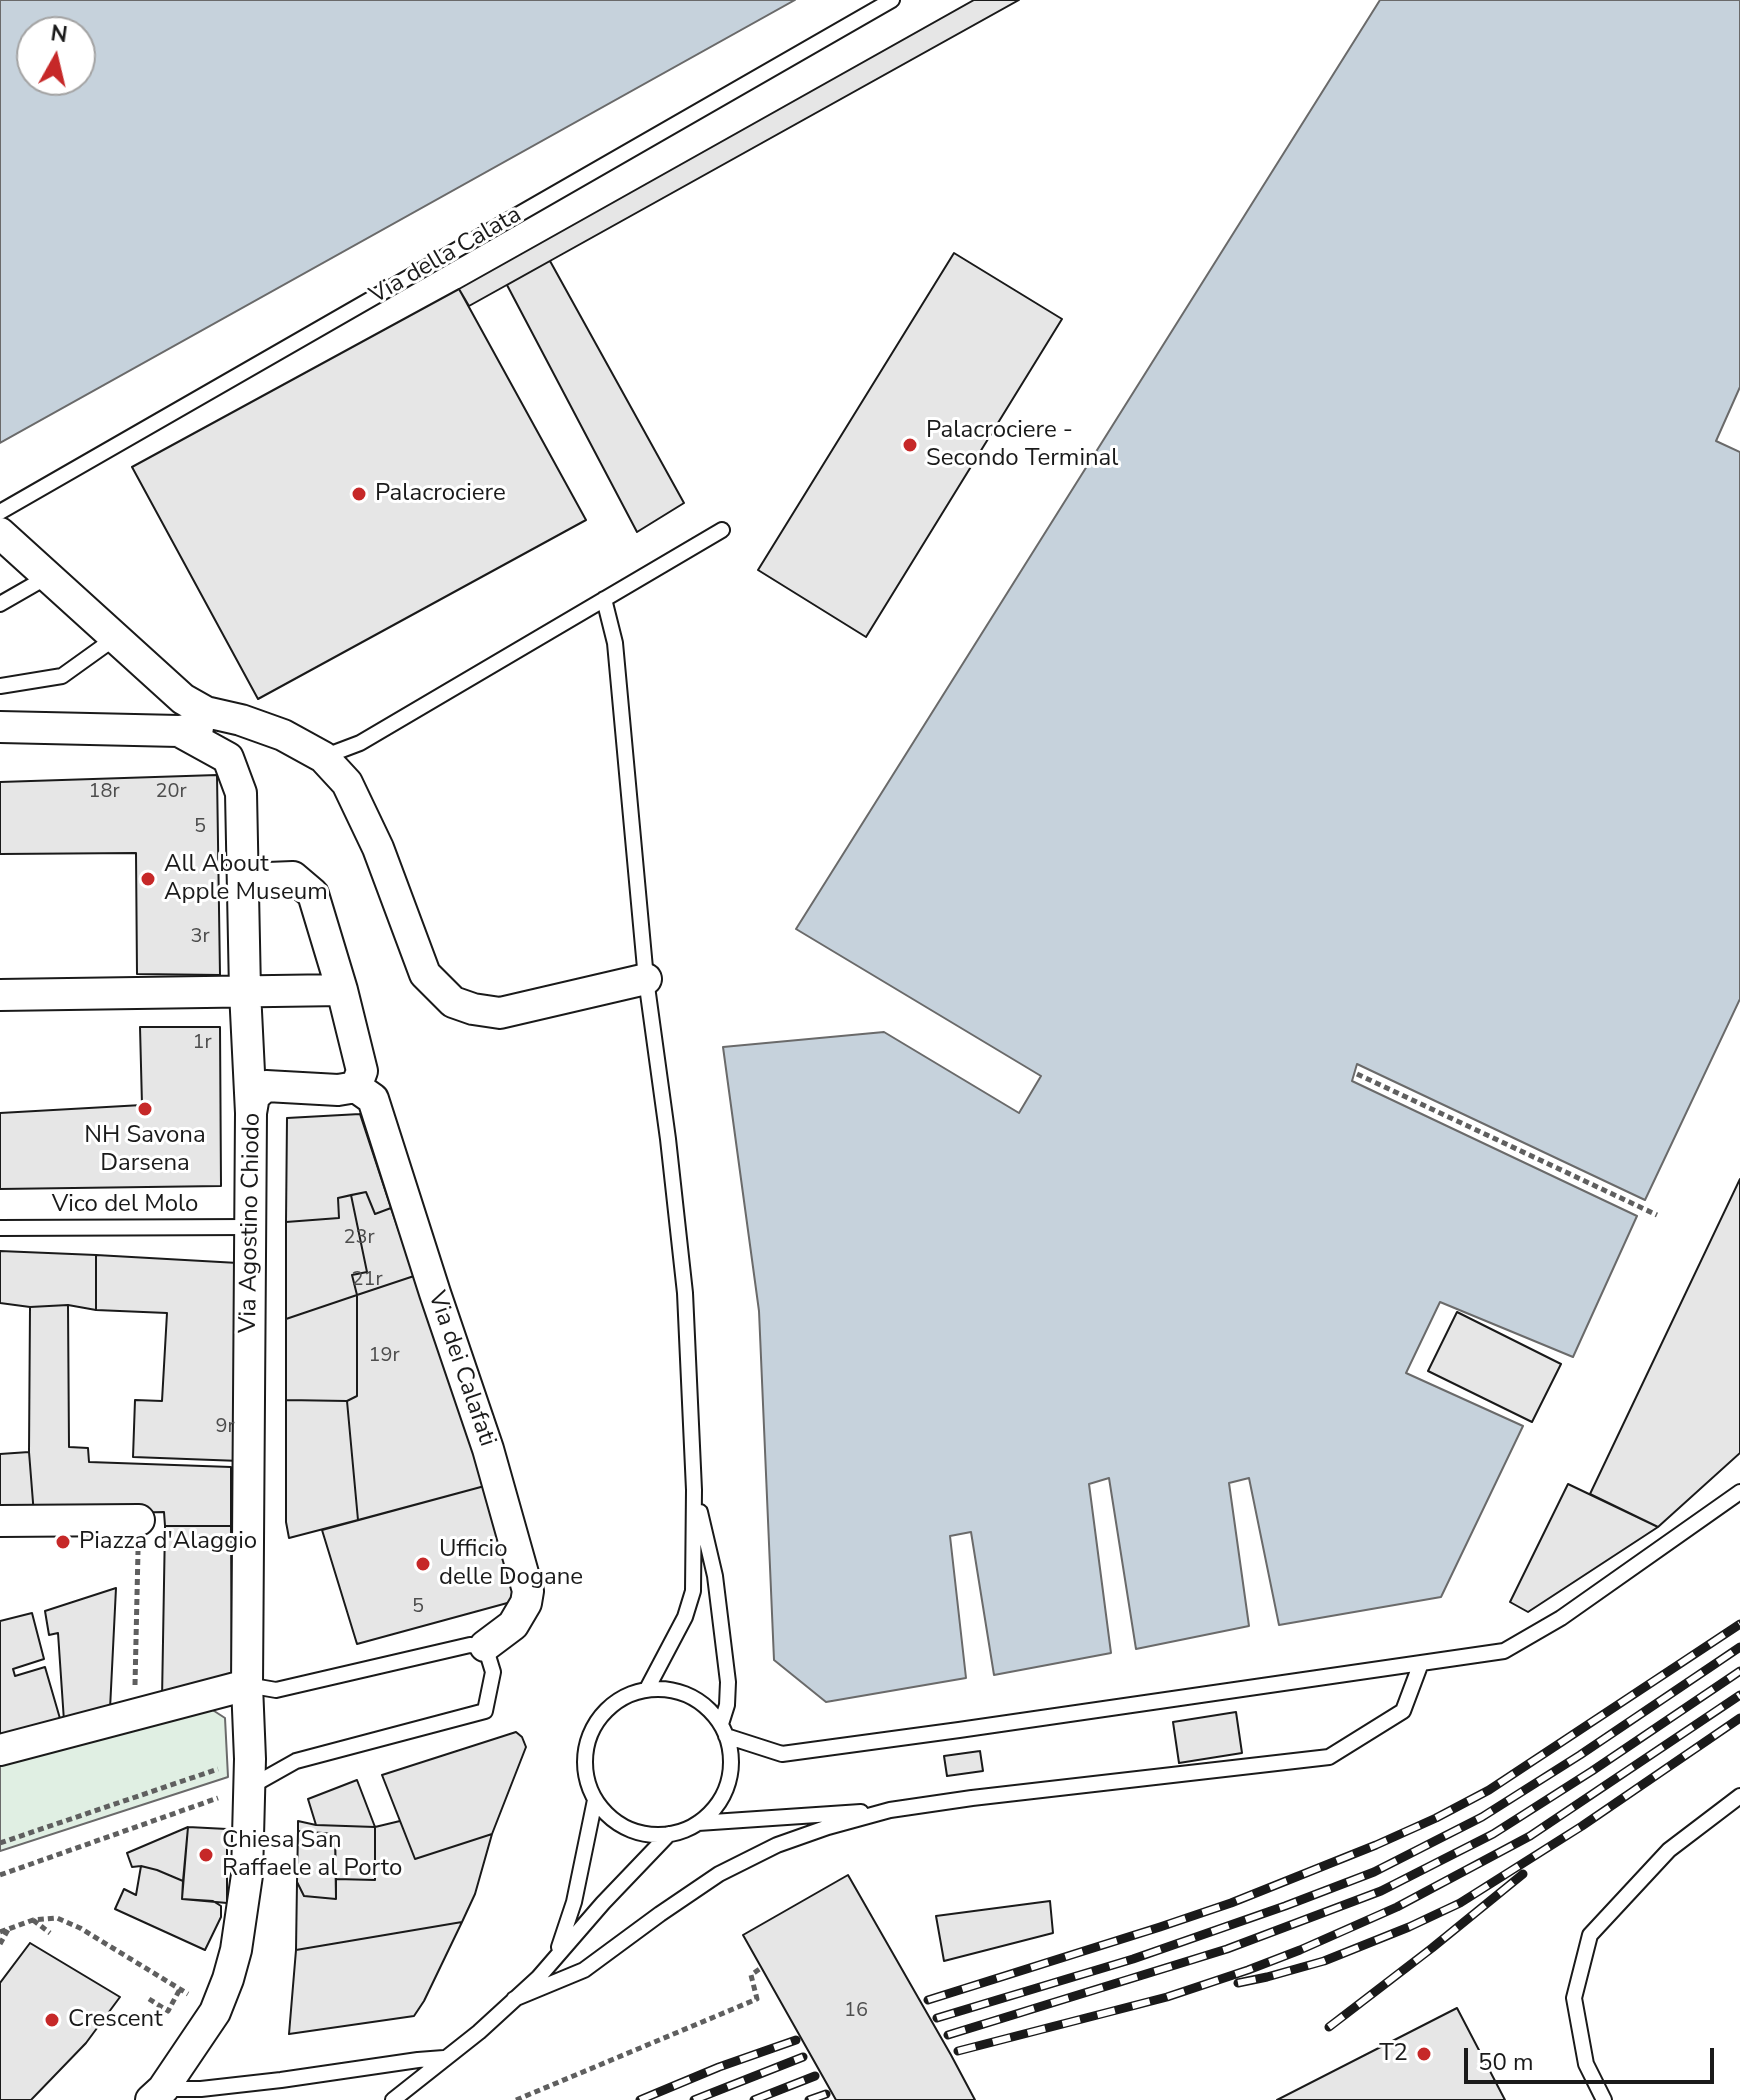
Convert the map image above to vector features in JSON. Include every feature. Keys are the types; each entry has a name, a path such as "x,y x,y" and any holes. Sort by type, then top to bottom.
{"street":[{"path":"0,533 183,699 206,712 283,735 323,757 347,783 378,848 425,974 453,1002 500,1013 646,979"},
{"path":"0,727 179,731 241,720"},
{"path":"179,731 228,758 241,793 251,1113"},
{"path":"243,879 293,877 313,894 362,1071 356,1087"},
{"path":"0,995 342,990"},
{"name":"Via Agostino Chiodo","path":"157,2094 215,2012 236,1950 247,1875 249,1227 254,1096 266,1086 338,1090 356,1087"},
{"name":"Via dei Calafati","path":"356,1087 373,1099 488,1449 528,1591 526,1603 513,1625 485,1646"},
{"path":"0,1521 139,1520"},
{"path":"0,1750 247,1685"}],"lane":[{"name":"Via della Calata","path":"0,512 892,0"},
{"path":"323,757 360,743 722,530"},
{"path":"0,604 47,577"},
{"path":"604,599 615,643 646,979 685,1293 694,1490 693,1591 685,1617 647,1689"},
{"path":"0,686 62,676 115,638"},
{"name":"Vico del Molo","path":"0,1228 249,1227"},
{"path":"694,1490 715,1576 728,1682 724,1730"},
{"path":"724,1730 782,1754 1504,1651 1561,1618 1740,1492"},
{"path":"247,1685 276,1690 470,1645 485,1646 493,1672 485,1711 249,1774"},
{"path":"698,1823 890,1810 1329,1757 1403,1711 1421,1663"},
{"path":"647,1689 675,1690 690,1696 712,1712 724,1730 731,1760 724,1796 709,1816 685,1831 641,1833 627,1828 615,1821 595,1800 588,1786 584,1756 592,1731 619,1699 647,1689"},
{"path":"1604,2100 1586,2064 1574,1998 1590,1935 1669,1850 1740,1796"},
{"path":"557,1954 574,1902 595,1800"},
{"path":"514,1999 584,1970 719,1874 765,1851 828,1827 890,1810"},
{"path":"393,2100 479,2032 538,1978 669,1834"},
{"path":"157,2094 445,2058"}],"path":[{"path":"1357,1074 1657,1215"},
{"path":"135,1713 139,1520"},
{"path":"0,1843 249,1774"},
{"path":"0,1875 249,1774"},
{"path":"0,1932 33,1920 57,1918 80,1928 180,1989 168,2011 149,1999"},
{"path":"33,1920 50,1933"},
{"path":"0,1944 9,1928"},
{"path":"516,2100 757,1999 751,1975 761,1968"}],"green space":[{"path":"208,1707 225,1718 228,1777 0,1851 0,1760"}],"shaded area":[{"path":"0,0 795,0 0,443"},
{"path":"1380,0 1740,0 1740,387 1716,441 1740,452 1740,999 1645,1200 1357,1064 1352,1081 1637,1216 1573,1357 1440,1302 1406,1373 1523,1426 1441,1597 1279,1625 1249,1478 1229,1483 1249,1626 1136,1649 1109,1478 1089,1484 1111,1653 994,1675 971,1532 950,1536 966,1678 826,1702 774,1660 759,1311 723,1047 884,1032 1019,1113 1041,1076 796,929"}],"building":[{"path":"974,0 1019,0 469,306 459,289"},
{"name":"Palacrociere - Secondo Terminal","path":"954,253 1062,319 866,637 758,570"},
{"path":"550,261 684,503 637,532 507,285"},
{"name":"Palacrociere","path":"459,289 586,520 258,699 132,467"},
{"path":"217,775 220,975 137,974 136,853 0,854 0,782"},
{"name":"NH Savona Darsena","path":"140,1027 220,1027 221,1186 0,1189 0,1113 142,1105"},
{"path":"360,1114 391,1208 375,1214 366,1192 338,1198 339,1218 286,1222 287,1118"},
{"path":"1740,1179 1740,1453 1658,1527 1590,1494"},
{"path":"366,1192 375,1214 391,1208 414,1276 357,1295 352,1275 367,1272 351,1195"},
{"path":"351,1195 367,1272 352,1275 357,1295 286,1319 286,1222 339,1218 338,1198"},
{"path":"0,1251 96,1255 96,1310 68,1305 30,1307 0,1303"},
{"path":"96,1255 238,1263 240,1461 133,1457 135,1400 162,1401 167,1313 96,1310"},
{"path":"414,1276 492,1484 358,1520 347,1401 357,1396 357,1295"},
{"path":"357,1295 357,1396 347,1401 286,1400 286,1319"},
{"path":"68,1305 69,1447 88,1448 89,1462 231,1467 231,1526 165,1526 164,1512 34,1515 29,1452 30,1307"},
{"path":"1457,1312 1561,1364 1532,1422 1428,1371"},
{"path":"286,1400 347,1401 358,1520 289,1538 286,1522"},
{"path":"29,1452 34,1515 0,1515 0,1454"},
{"name":"Ufficio delle Dogane","path":"492,1484 522,1599 357,1644 322,1530"},
{"path":"1568,1484 1658,1527 1528,1612 1510,1602"},
{"path":"165,1526 231,1526 232,1680 162,1699"},
{"path":"116,1588 110,1709 64,1721 58,1633 49,1635 45,1611"},
{"path":"32,1613 44,1659 13,1669 15,1676 45,1667 61,1722 0,1740 0,1621"},
{"path":"1236,1712 1242,1753 1179,1763 1173,1722"},
{"path":"516,1732 526,1747 492,1834 415,1859 382,1775"},
{"path":"980,1751 983,1771 947,1776 944,1756"},
{"path":"357,1780 375,1827 316,1825 308,1799"},
{"path":"298,1821 316,1825 375,1827 375,1880 336,1879 335,1834 298,1831"},
{"path":"400,1821 415,1859 492,1834 475,1894 462,1922 296,1950 297,1882 304,1896 336,1899 336,1879 375,1880 375,1827"},
{"path":"188,1827 183,1881 157,1870 132,1867 127,1853"},
{"name":"Chiesa San Raffaele al Porto","path":"188,1827 227,1829 227,1903 182,1899"},
{"path":"298,1831 335,1834 336,1899 304,1896 297,1882"},
{"path":"141,1866 183,1881 182,1899 213,1901 221,1906 221,1917 205,1950 115,1909 124,1889 136,1895"},
{"path":"848,1875 975,2100 836,2100 743,1935"},
{"path":"1050,1901 1053,1933 944,1961 936,1916"},
{"path":"462,1922 414,2016 289,2034 296,1950"},
{"name":"Crescent","path":"30,1943 120,1997 86,2043 31,2100 0,2100 0,1983"},
{"name":"T2","path":"1457,2008 1505,2100 1277,2100"}],"railway":[{"path":"928,2000 1231,1903 1436,1818 1489,1790 1740,1624"},
{"path":"937,2018 1133,1959 1374,1872 1482,1817 1740,1647"},
{"path":"948,2035 1227,1949 1381,1891 1493,1834 1740,1671"},
{"path":"958,2051 1167,1997 1300,1950 1397,1907 1530,1836 1740,1695"},
{"path":"1238,1983 1324,1961 1460,1903 1582,1826 1740,1718"},
{"path":"1329,2027 1523,1874"},
{"path":"640,2100 719,2067 796,2040"},
{"path":"694,2100 803,2057"},
{"path":"754,2100 815,2076"},
{"path":"809,2100 826,2094"}],"place":[{"name":"Palacrociere - Secondo Terminal","path":"910,445"},
{"name":"Palacrociere","path":"359,494"},
{"name":"All About Apple Museum","path":"148,879"},
{"name":"NH Savona Darsena","path":"145,1109"},
{"name":"Piazza d'Alaggio","path":"63,1542"},
{"name":"Ufficio delle Dogane","path":"423,1564"},
{"name":"Chiesa San Raffaele al Porto","path":"206,1855"},
{"name":"Crescent","path":"52,2020"},
{"name":"T2","path":"1424,2054"}]}
